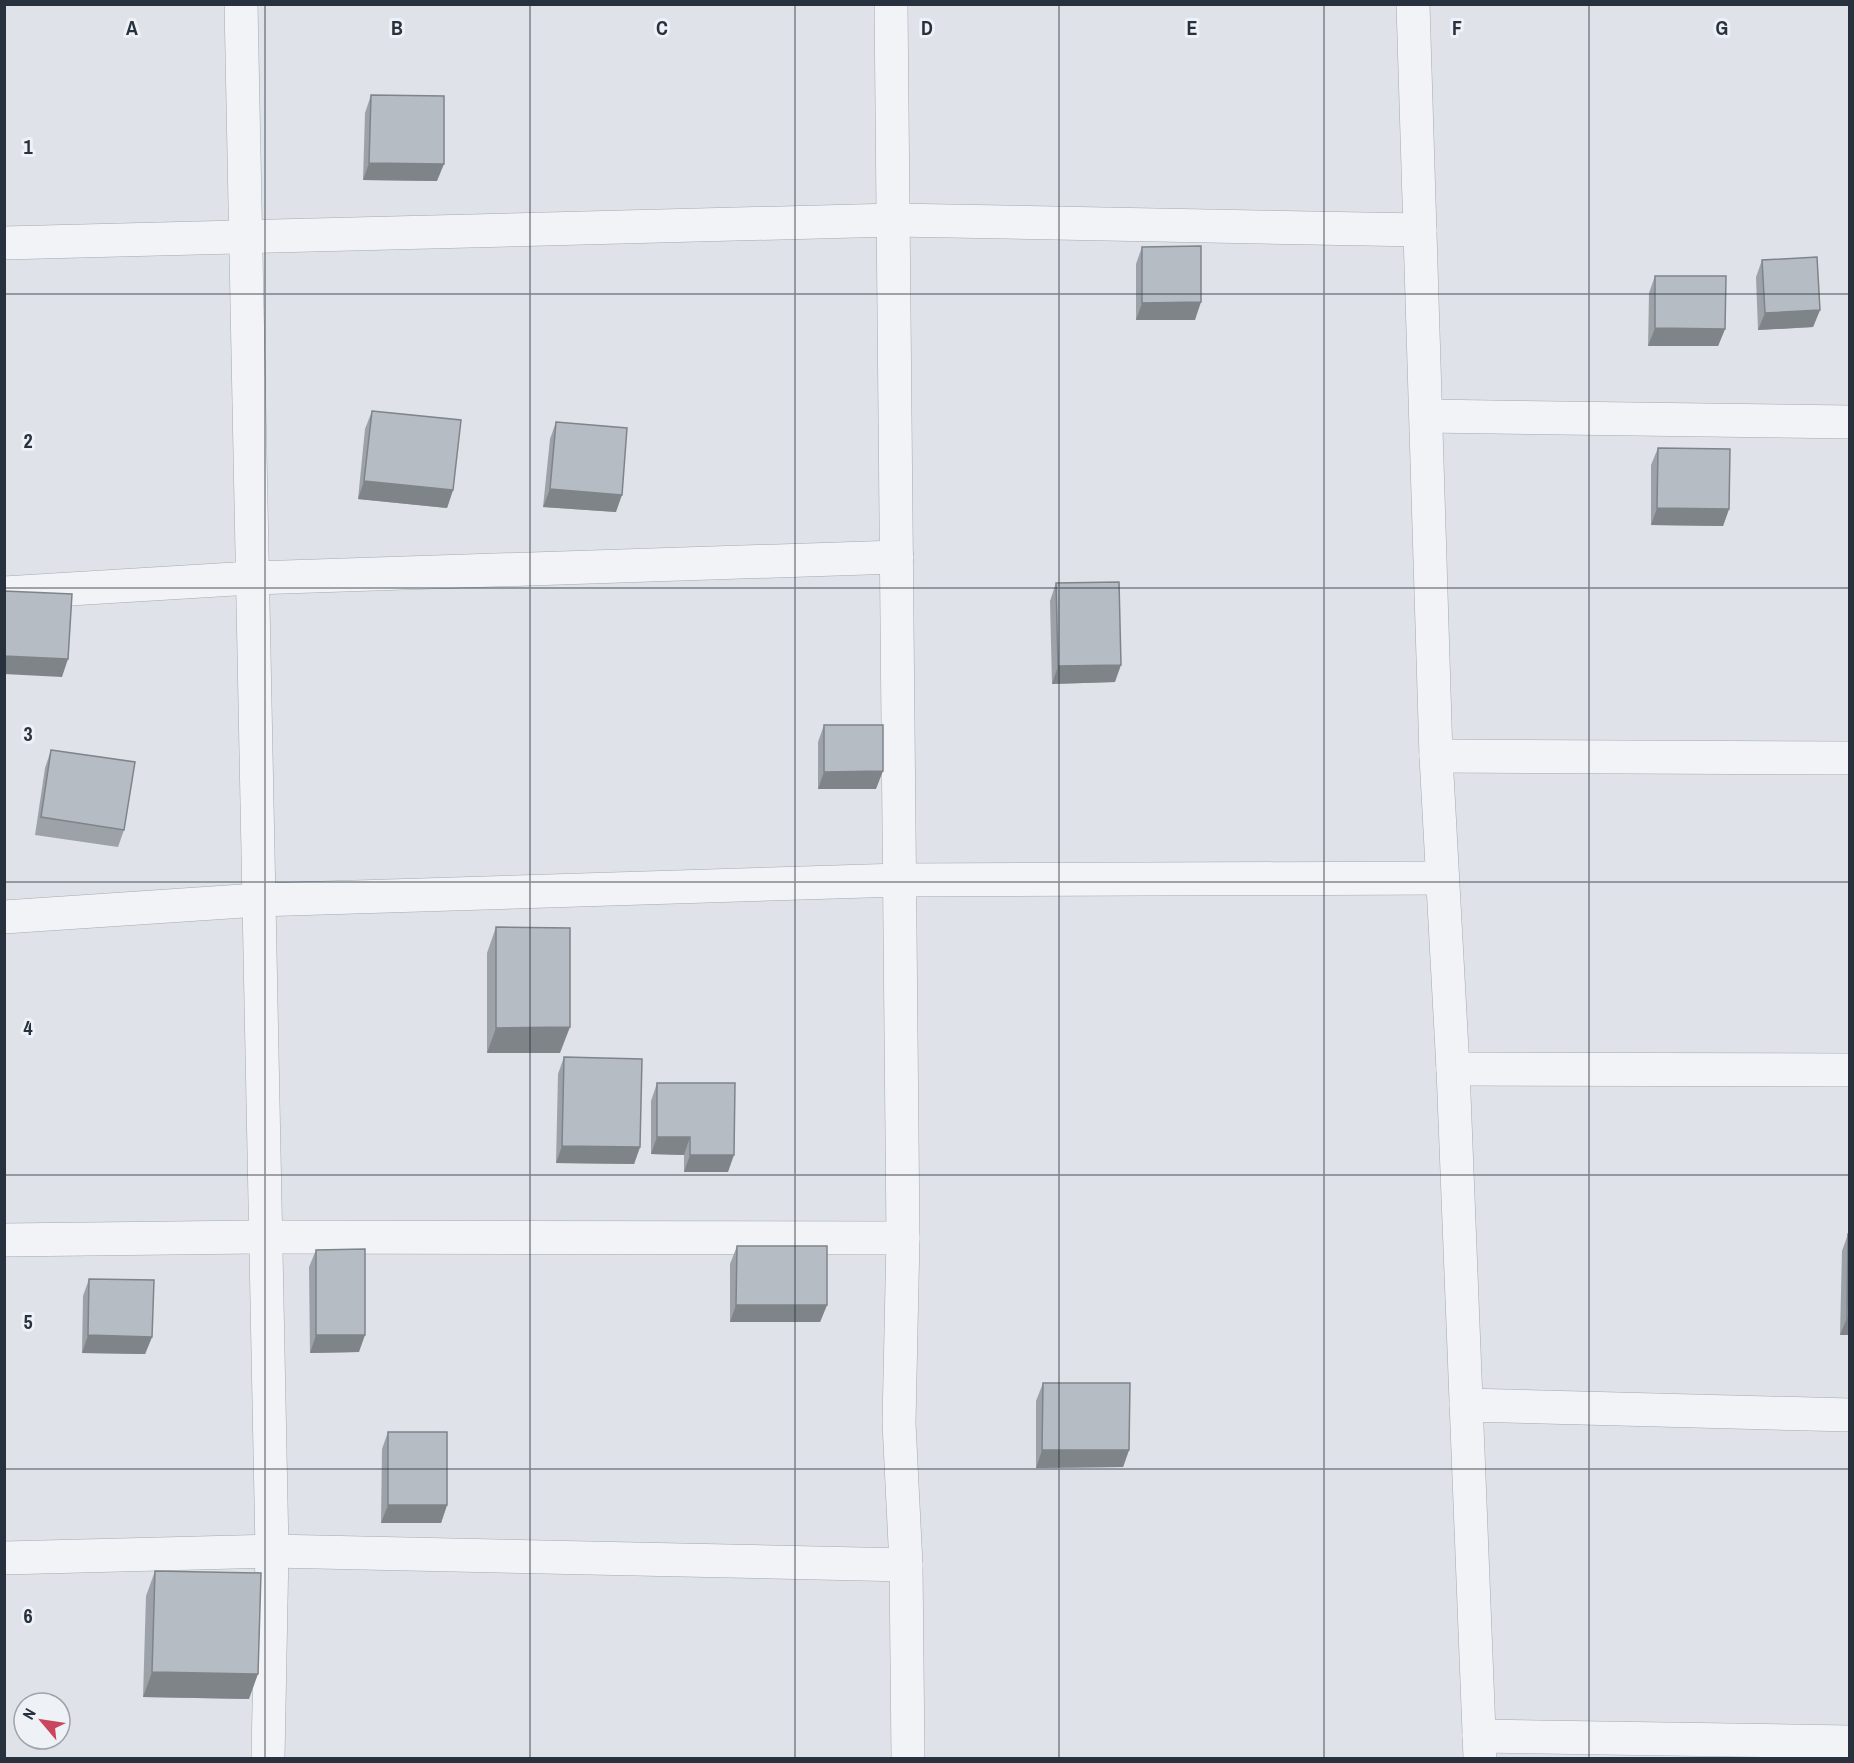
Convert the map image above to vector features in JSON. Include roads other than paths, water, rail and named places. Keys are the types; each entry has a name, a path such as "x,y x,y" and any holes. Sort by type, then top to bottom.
{"street":[{"path":"241,4 272,1551 268,1758"},
{"path":"891,4 903,1238 899,1423 906,1565 908,1758"},
{"path":"1413,4 1436,756 1453,1069 1480,1747 1850,1742"},
{"path":"4,243 894,220 1420,230"},
{"path":"1425,416 1850,422"},
{"path":"4,592 251,578 897,557"},
{"path":"1436,756 1850,758"},
{"path":"4,917 258,900 900,880 1442,878"},
{"path":"1453,1069 1850,1070"},
{"path":"4,1240 265,1237 903,1238"},
{"path":"1466,1405 1850,1415"},
{"path":"4,1558 272,1551 906,1565"}]}
